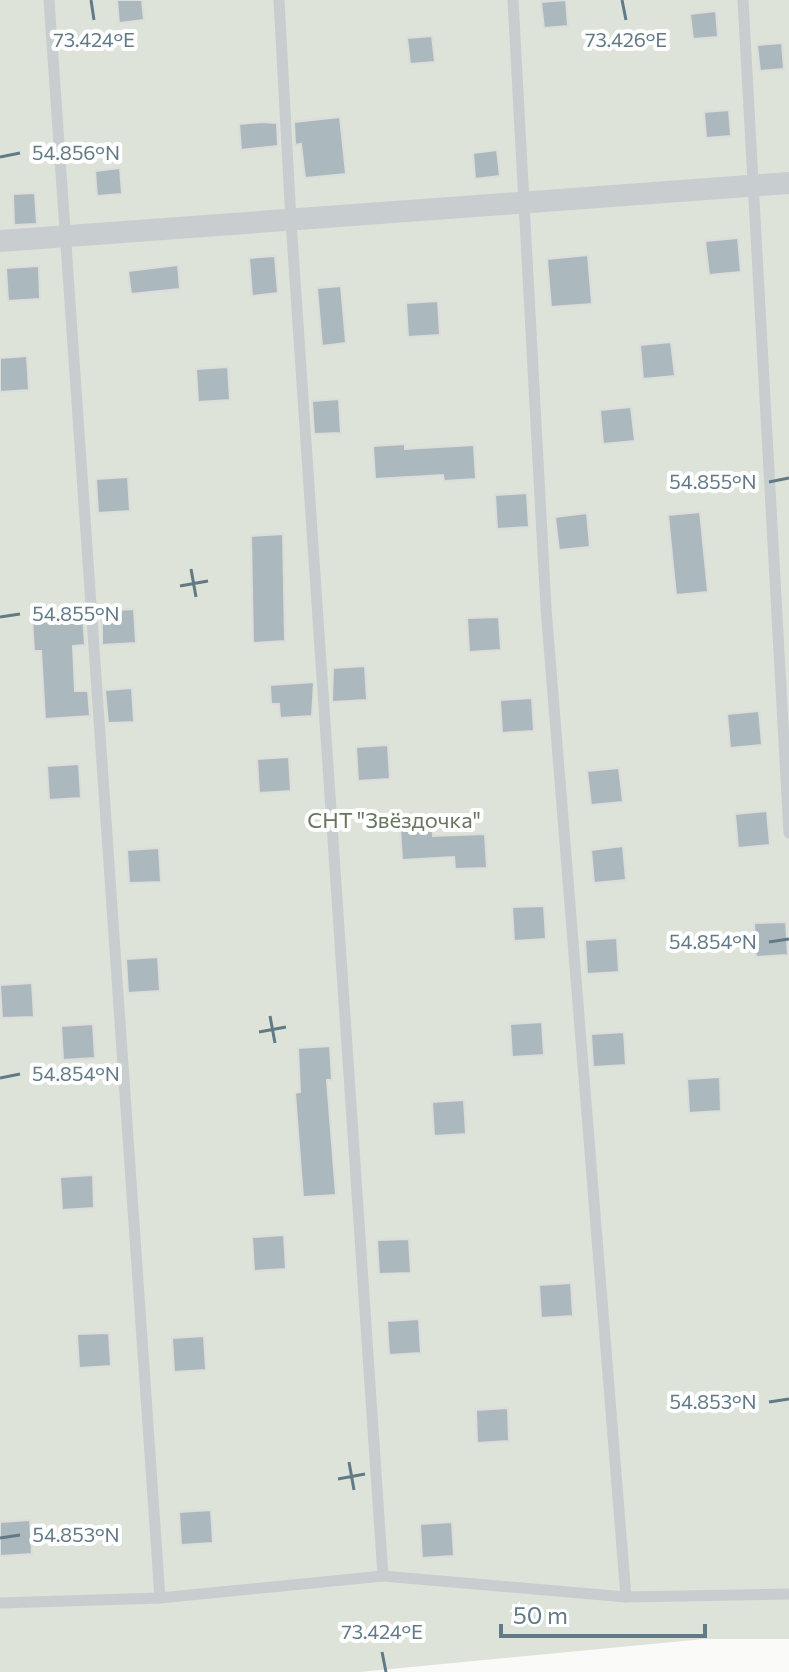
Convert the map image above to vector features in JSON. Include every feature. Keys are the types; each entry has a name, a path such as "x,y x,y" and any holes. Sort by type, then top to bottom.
{"street":[{"path":"0,241 789,183"}],"lane":[{"path":"49,0 160,1598"},
{"path":"279,0 291,221 383,1576"},
{"path":"513,0 546,608 626,1597"},
{"path":"743,0 756,185 789,833"},
{"path":"0,1603 160,1598 383,1576 626,1597 789,1594"}],"green space":[{"name":"СНТ \"Звёздочка\"","path":"0,0 789,0 789,1639 704,1639 360,1672 0,1672"}],"building":[{"path":"117,0 142,0 144,20 119,23"},
{"path":"566,0 568,26 544,28 541,2"},
{"path":"716,11 718,37 693,39 690,14"},
{"path":"432,36 435,62 410,64 407,38"},
{"path":"782,43 784,69 760,71 757,45"},
{"path":"729,110 731,136 706,138 704,112"},
{"path":"340,117 346,174 305,178 301,144 295,145 294,122"},
{"path":"277,123 278,146 241,150 239,124"},
{"path":"497,150 500,176 475,179 473,153"},
{"path":"120,168 122,194 97,196 95,171"},
{"path":"35,193 37,224 14,225 13,194"},
{"path":"738,238 741,272 709,275 705,241"},
{"path":"588,255 592,304 551,307 547,259"},
{"path":"275,256 278,293 252,296 249,258"},
{"path":"178,265 180,289 131,294 128,271"},
{"path":"39,266 40,299 8,301 6,268"},
{"path":"341,286 346,343 322,346 317,288"},
{"path":"438,301 440,335 408,337 406,303"},
{"path":"671,342 675,376 643,379 640,345"},
{"path":"27,356 29,390 0,392 0,358"},
{"path":"228,367 230,400 198,402 196,369"},
{"path":"339,399 341,433 314,434 312,401"},
{"path":"631,407 635,441 603,444 600,410"},
{"path":"405,444 405,449 474,445 476,479 444,481 443,475 375,479 373,446"},
{"path":"128,477 130,511 98,513 96,479"},
{"path":"527,493 529,527 497,529 495,495"},
{"path":"700,512 708,592 676,595 668,515"},
{"path":"587,513 590,547 559,550 555,517"},
{"path":"283,534 285,641 253,643 251,536"},
{"path":"134,609 136,643 102,645 102,611"},
{"path":"83,615 85,645 73,646 75,691 88,691 90,716 45,719 41,651 34,651 32,618"},
{"path":"499,617 501,650 469,652 467,618"},
{"path":"365,666 367,700 332,702 333,668"},
{"path":"314,682 312,716 280,718 279,704 271,704 270,685"},
{"path":"132,688 134,722 108,723 105,690"},
{"path":"532,698 534,731 502,733 500,700"},
{"path":"759,711 762,745 730,748 727,714"},
{"path":"388,745 390,779 358,781 356,747"},
{"path":"289,757 291,791 259,793 257,759"},
{"path":"79,764 81,798 49,800 47,766"},
{"path":"619,768 623,802 591,805 587,771"},
{"path":"767,811 770,845 738,848 735,814"},
{"path":"432,825 433,836 485,834 487,868 455,869 454,857 402,860 400,827"},
{"path":"623,846 626,880 594,883 591,850"},
{"path":"159,848 161,882 129,883 127,850"},
{"path":"544,906 546,939 514,941 512,907"},
{"path":"786,922 788,955 756,957 754,923"},
{"path":"617,938 619,972 587,974 585,940"},
{"path":"158,957 160,991 128,993 126,959"},
{"path":"32,983 34,1017 2,1018 0,985"},
{"path":"542,1022 544,1055 512,1057 510,1024"},
{"path":"93,1024 95,1058 63,1060 61,1026"},
{"path":"624,1032 626,1065 593,1067 591,1034"},
{"path":"330,1046 332,1080 327,1080 336,1195 303,1197 295,1093 300,1092 298,1048"},
{"path":"720,1077 721,1111 689,1113 687,1079"},
{"path":"464,1100 466,1134 434,1136 432,1102"},
{"path":"93,1175 94,1208 62,1210 60,1177"},
{"path":"284,1235 286,1269 254,1271 252,1237"},
{"path":"409,1239 411,1273 379,1274 377,1240"},
{"path":"571,1283 573,1316 541,1318 539,1285"},
{"path":"419,1319 421,1353 389,1355 387,1321"},
{"path":"109,1333 111,1366 79,1368 77,1334"},
{"path":"204,1336 206,1370 174,1372 172,1338"},
{"path":"508,1408 509,1441 477,1443 476,1410"},
{"path":"211,1510 213,1543 181,1545 179,1512"},
{"path":"30,1520 32,1554 0,1556 0,1522"},
{"path":"452,1522 454,1556 422,1558 420,1524"}]}
